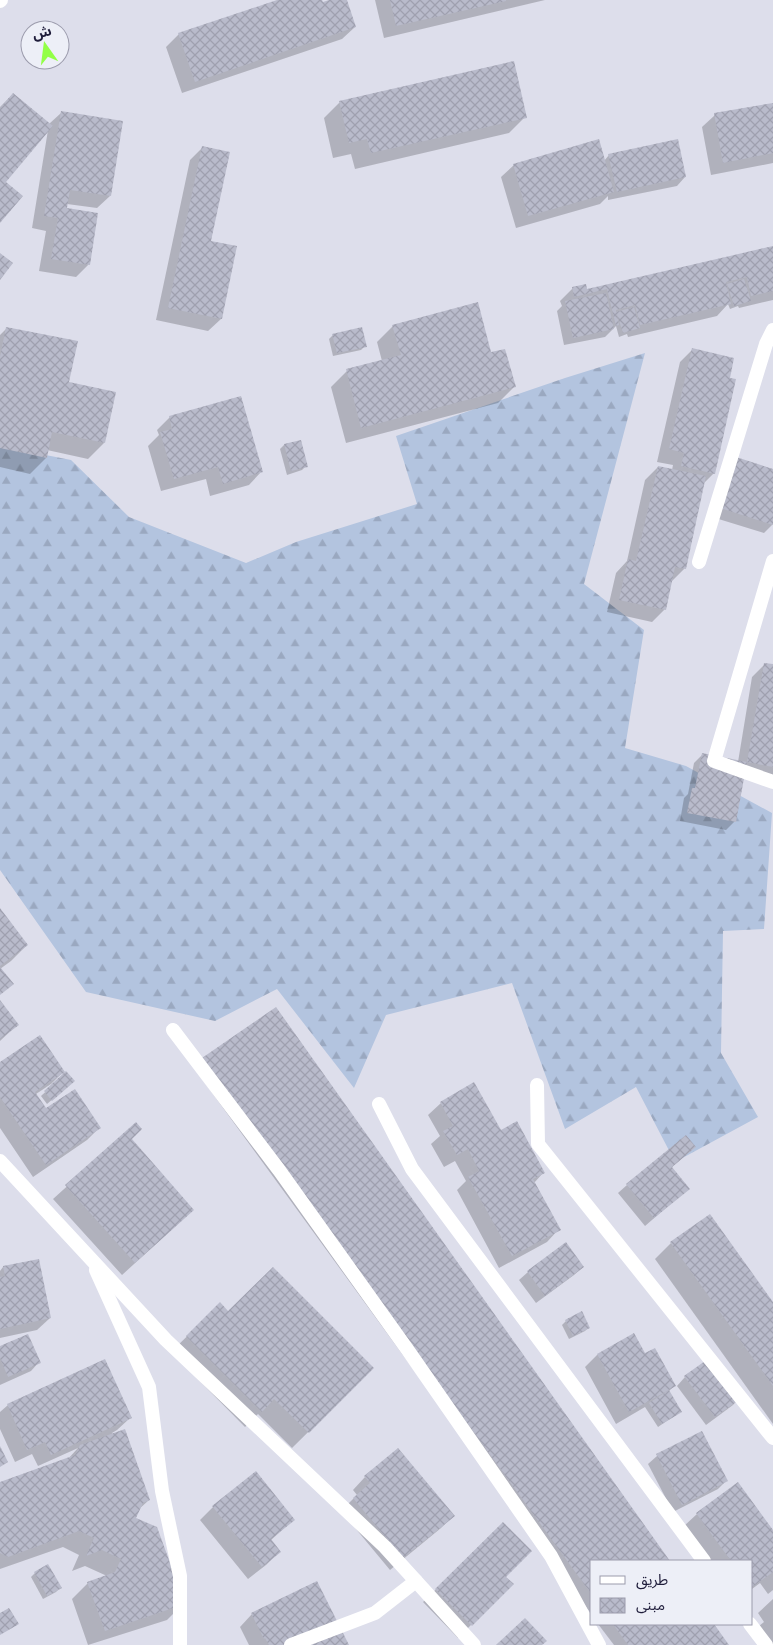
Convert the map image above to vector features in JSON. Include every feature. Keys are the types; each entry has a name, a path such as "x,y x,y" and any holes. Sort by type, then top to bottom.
{"street":[{"path":"699,562 766,344 773,330"},
{"path":"773,561 714,761 773,782"},
{"path":"173,1030 279,1170 407,1348 551,1556 599,1645"},
{"path":"537,1085 538,1144 773,1438"},
{"path":"379,1104 412,1169 703,1560"},
{"path":"0,1161 166,1340 385,1547 474,1645"},
{"path":"90,1259 149,1387 162,1491 180,1576 180,1645"},
{"path":"291,1645 376,1612 416,1582"},
{"path":"751,1625 766,1645"}],"green space":[{"path":"645,353 584,584 644,630 625,748 686,766 772,813 764,929 723,931 721,1053 758,1117 675,1162 636,1087 565,1129 512,983 386,1015 354,1088 277,989 215,1021 86,992 0,870 0,446 71,460 129,517 246,563 296,542 417,504 396,436 565,378"}],"building":[{"path":"277,0 322,0 323,2 347,0 356,27 195,82 178,33"},
{"path":"390,0 506,0 506,1 396,26"},
{"path":"514,61 527,118 371,153 367,139 349,143 339,101"},
{"path":"13,93 53,126 6,182 23,196 0,223 0,108"},
{"path":"773,103 773,153 723,163 714,113"},
{"path":"61,111 123,121 111,196 70,190 67,208 98,213 90,265 51,259 58,218 44,216"},
{"path":"599,139 614,192 528,216 513,164"},
{"path":"678,139 686,177 617,192 608,154"},
{"path":"202,146 230,152 211,241 237,246 222,319 168,308"},
{"path":"773,246 773,291 751,296 747,277 726,282 731,304 640,325 635,305 616,310 616,312 634,307 640,328 623,333 617,314 619,325 616,326 607,289 574,297 572,287 586,284 587,289"},
{"path":"0,253 13,263 0,280"},
{"path":"744,279 751,301 734,306 727,284"},
{"path":"606,293 614,329 573,338 565,301"},
{"path":"478,302 491,352 505,349 516,387 361,428 346,369 401,355 392,325"},
{"path":"6,327 78,341 69,382 116,392 105,443 52,432 47,458 0,448 0,357"},
{"path":"362,327 367,347 337,353 332,334"},
{"path":"692,348 734,358 730,378 736,379 715,474 681,466 684,453 669,449"},
{"path":"241,396 263,472 223,484 218,467 174,479 160,432 172,429 169,416"},
{"path":"301,440 308,467 291,471 284,444"},
{"path":"736,457 773,469 773,525 720,508"},
{"path":"658,466 706,476 686,569 675,567 666,610 619,600 628,559 636,561"},
{"path":"764,663 773,664 773,767 747,762"},
{"path":"702,753 747,762 736,822 687,813 692,788 695,788"},
{"path":"0,908 28,945 0,966"},
{"path":"0,967 14,984 0,995"},
{"path":"0,1000 19,1025 0,1039"},
{"path":"276,1007 669,1560 590,1560 590,1592 202,1058"},
{"path":"40,1035 65,1072 35,1092 46,1108 75,1089 101,1128 46,1165 0,1097 0,1062"},
{"path":"66,1071 75,1081 52,1101 44,1091"},
{"path":"474,1082 501,1130 517,1121 545,1173 533,1179 561,1230 512,1256 468,1177 479,1171 468,1149 457,1155 443,1131 453,1126 440,1102"},
{"path":"136,1122 142,1129 132,1139 194,1210 135,1263 65,1185"},
{"path":"686,1135 696,1147 672,1167 690,1189 654,1218 626,1184"},
{"path":"710,1214 773,1302 773,1386 670,1242"},
{"path":"566,1242 584,1267 545,1296 527,1271"},
{"path":"39,1259 51,1318 0,1329 0,1277 5,1276 3,1266"},
{"path":"273,1267 374,1368 309,1433 274,1399 262,1412 186,1336 220,1302 228,1311"},
{"path":"582,1311 590,1328 573,1336 565,1320"},
{"path":"634,1333 645,1353 655,1348 676,1386 629,1412 597,1354"},
{"path":"28,1334 41,1363 8,1377 0,1358 0,1346"},
{"path":"712,1356 743,1397 715,1417 684,1376"},
{"path":"105,1359 132,1418 51,1455 45,1442 27,1450 7,1404"},
{"path":"669,1390 682,1412 662,1424 649,1403"},
{"path":"125,1429 150,1500 143,1503 136,1518 157,1527 185,1604 105,1631 87,1582 115,1572 121,1559 102,1550 86,1556 94,1538 79,1531 8,1557 0,1553 0,1482 75,1455 80,1445"},
{"path":"702,1431 728,1481 682,1505 656,1454"},
{"path":"0,1446 8,1462 0,1467"},
{"path":"398,1448 455,1516 403,1558 353,1498 370,1483 364,1476"},
{"path":"256,1471 295,1520 271,1539 281,1552 262,1567 212,1506"},
{"path":"738,1482 773,1530 773,1572 753,1586 753,1560 730,1560 696,1513"},
{"path":"503,1522 532,1551 506,1577 514,1584 472,1626 435,1589"},
{"path":"48,1564 62,1588 47,1596 34,1572"},
{"path":"317,1581 349,1645 269,1645 251,1613"},
{"path":"9,1608 19,1624 0,1635 0,1613"},
{"path":"525,1618 547,1641 542,1645 496,1645"},
{"path":"614,1625 715,1625 729,1645 628,1645"}]}
